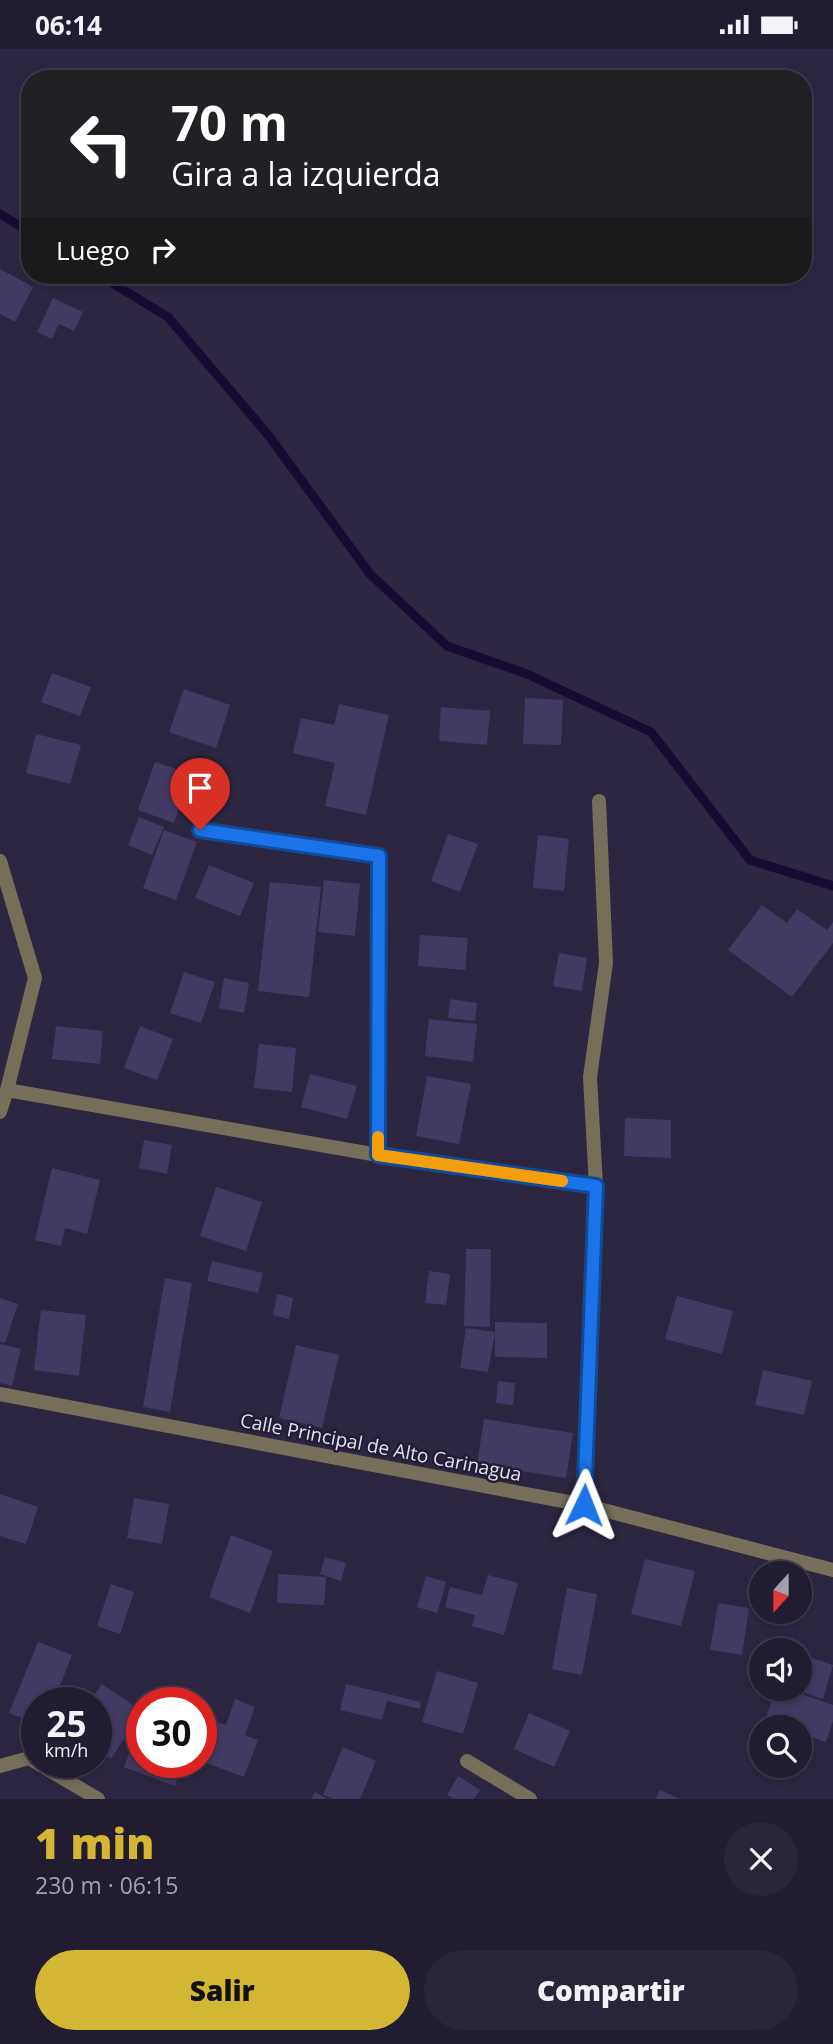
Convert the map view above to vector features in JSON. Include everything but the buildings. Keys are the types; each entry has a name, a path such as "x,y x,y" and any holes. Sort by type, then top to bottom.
{"street":[{"path":"584,1505 596,1186 590,1077 606,963 599,801"},
{"path":"200,830 379,856 378,1155"},
{"path":"0,861 35,978 0,1112"},
{"path":"7,1090 378,1155 596,1186"},
{"name":"Calle Principal de Alto Carinagua","path":"0,1394 584,1505 833,1570"},
{"path":"0,1766 29,1758 98,1799"},
{"path":"467,1761 530,1799"}],"waterway":[{"path":"0,214 21,227"},
{"path":"114,284 168,317 269,436 370,574 447,646 527,674 651,732 750,860 833,886"}],"slow traffic":[{"path":"378,1137 378,1155 562,1181"}],"route":[{"path":"200,830 379,856 378,1155 596,1186 584,1505"}]}
